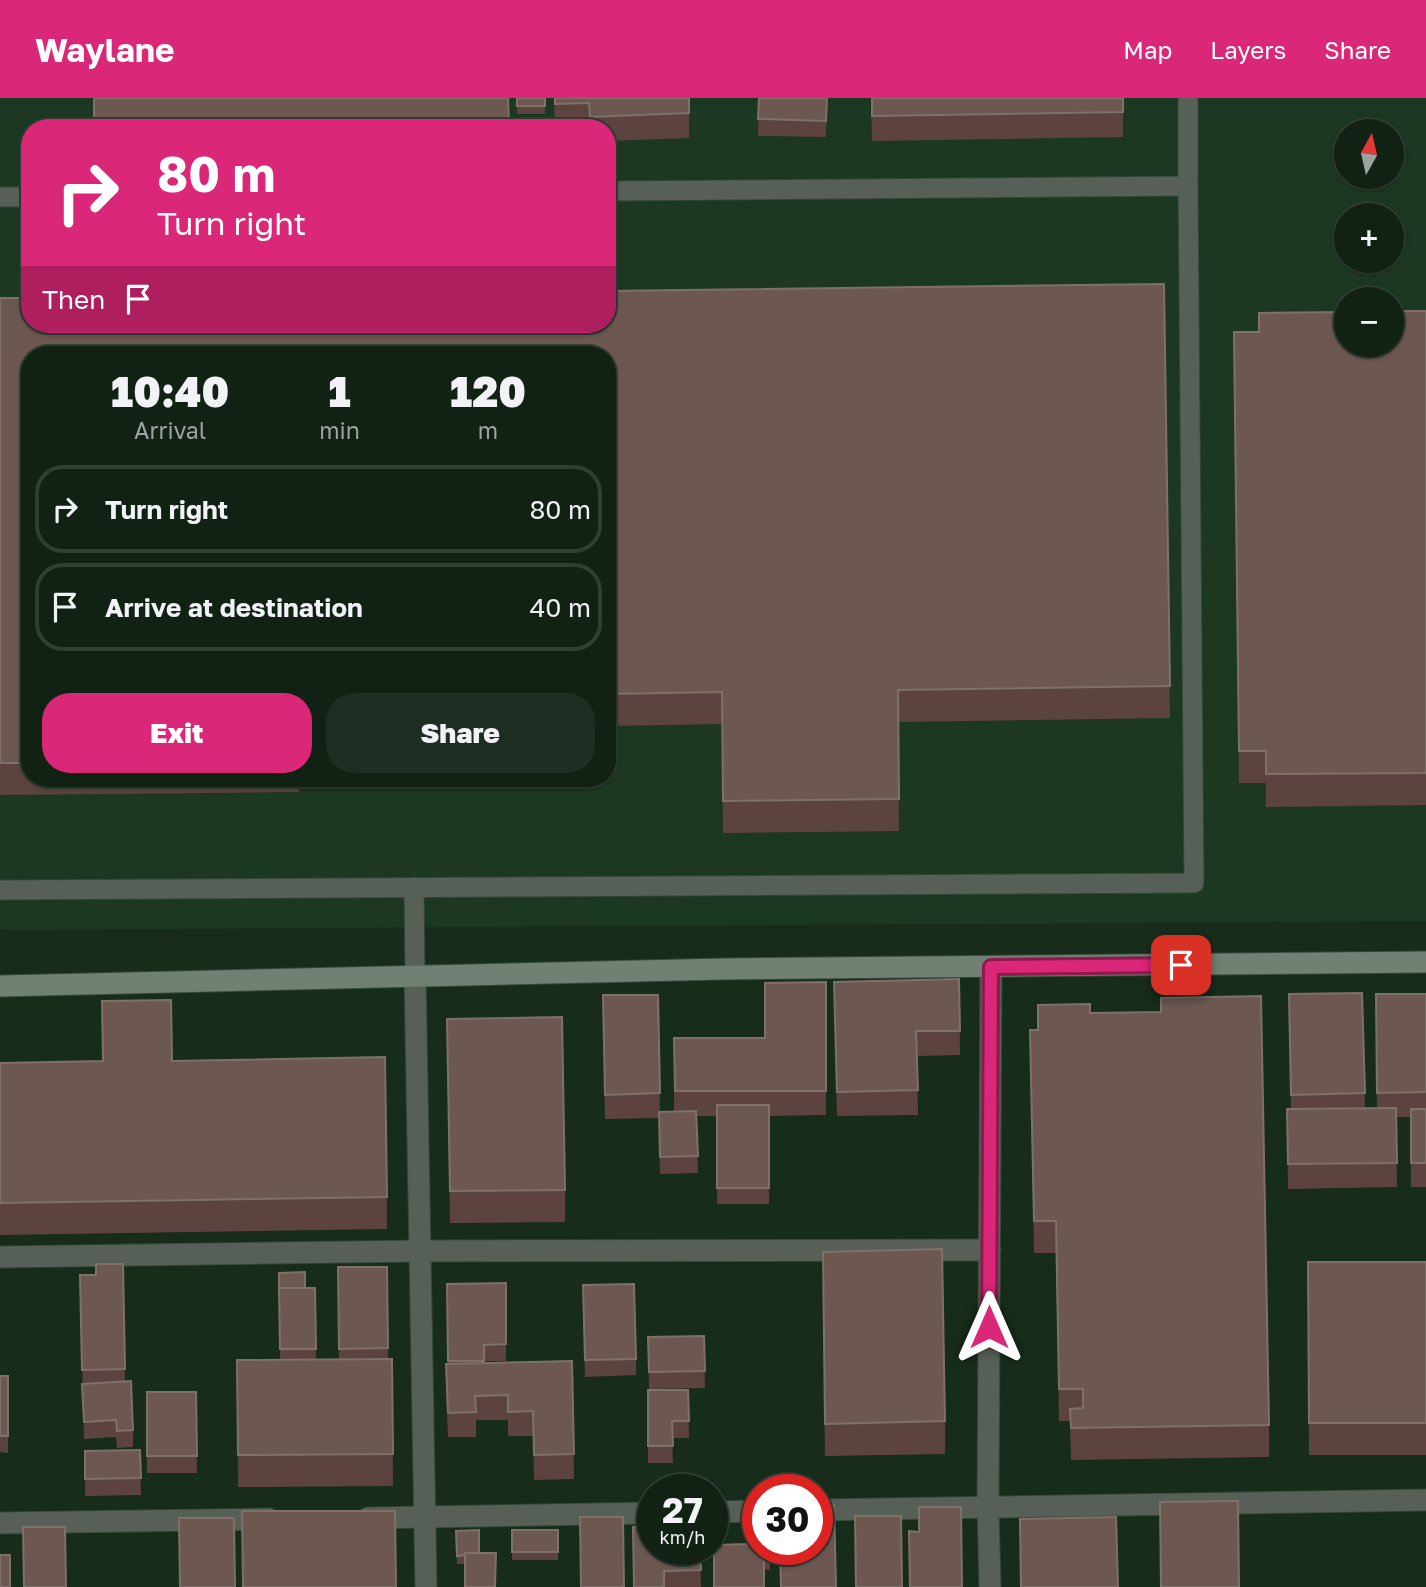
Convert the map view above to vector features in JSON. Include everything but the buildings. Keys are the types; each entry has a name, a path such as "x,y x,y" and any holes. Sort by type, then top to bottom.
{"street":[{"path":"0,986 723,969 1426,962"},
{"path":"990,1587 988,1507 991,967"},
{"path":"415,975 426,1587"},
{"path":"0,1257 420,1251 990,1250"},
{"path":"833,1510 1426,1500"},
{"path":"342,1518 637,1513"},
{"path":"0,1523 287,1519"}],"lane":[{"path":"0,890 1194,883 1188,98"},
{"path":"616,191 1188,186"},
{"path":"0,197 21,197"},
{"path":"414,887 415,975"}],"shaded area":[{"path":"0,98 1426,98 1426,921 0,930"}],"route":[{"path":"989,1327 991,967 1181,965"}]}
